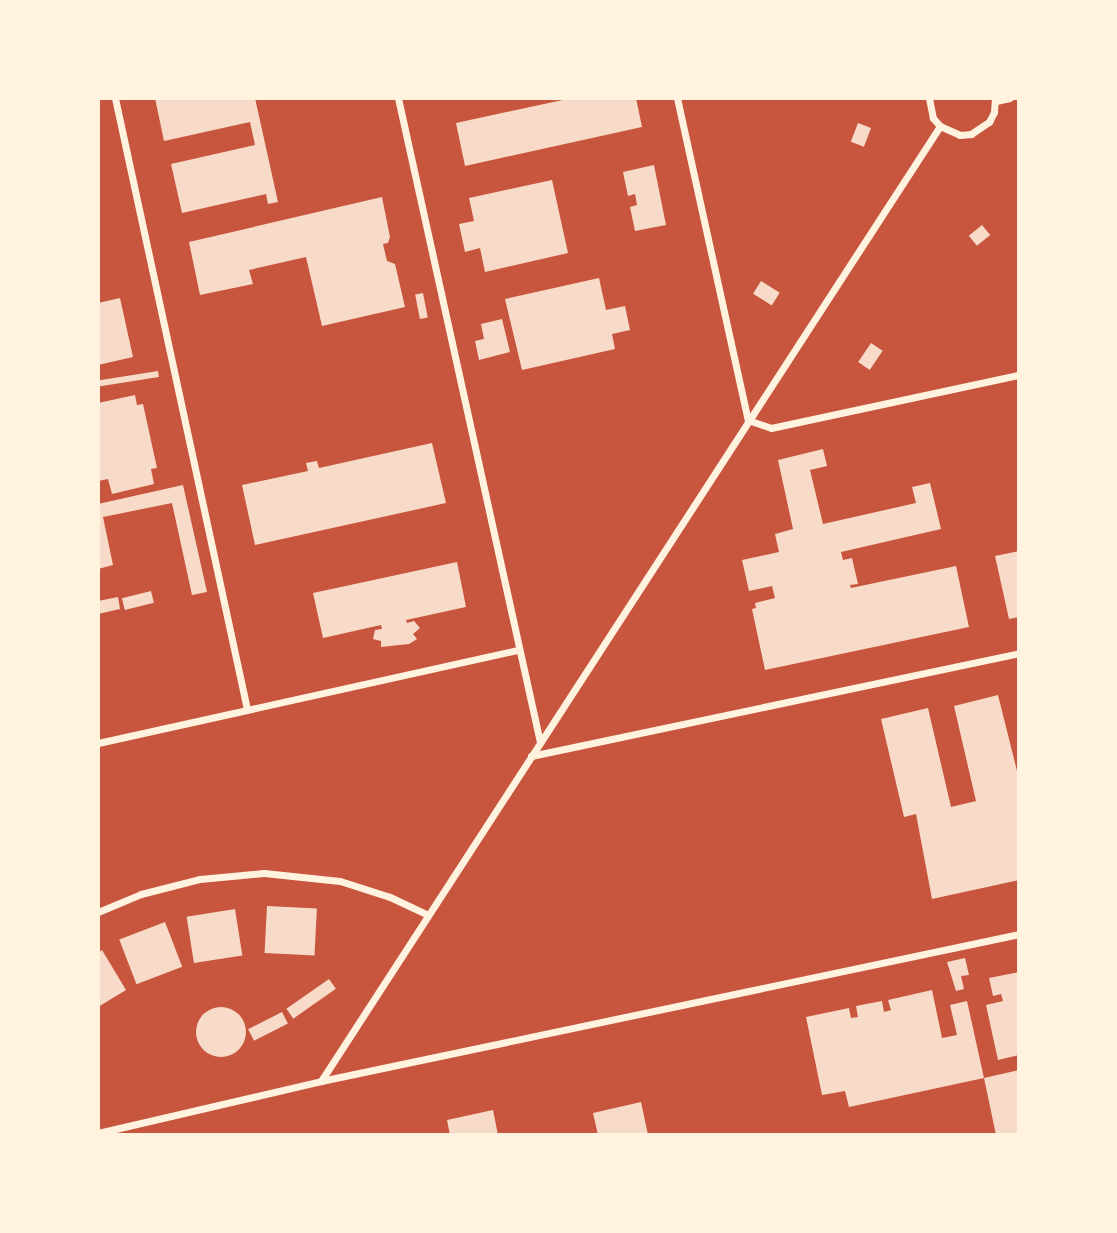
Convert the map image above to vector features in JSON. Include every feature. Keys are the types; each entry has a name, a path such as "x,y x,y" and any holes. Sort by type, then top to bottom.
{"street":[{"path":"115,98 247,709"},
{"path":"398,98 517,650 540,742"},
{"path":"677,98 748,421"},
{"path":"929,98 933,118 940,126 949,132 971,134 989,122 995,100 1010,98"},
{"path":"321,1082 940,126"},
{"path":"748,421 771,428 1019,375"},
{"path":"98,743 517,650"},
{"path":"531,756 1019,653"},
{"path":"98,912 141,894 200,879 264,873 340,881 390,897 428,915"},
{"path":"98,1133 321,1082 1019,934"}],"building":[{"path":"155,98 255,98 278,202 268,204 266,194 182,213 171,164 255,145 250,122 164,141"},
{"path":"572,98 636,98 642,127 465,166 456,123"},
{"path":"858,123 871,128 864,147 851,142"},
{"path":"654,165 666,225 635,231 630,207 637,205 635,194 628,196 623,172"},
{"path":"552,180 568,253 485,272 480,248 465,252 459,224 474,221 469,198"},
{"path":"382,197 390,237 388,243 383,244 387,261 395,264 405,307 322,326 306,257 249,270 253,284 200,295 189,242"},
{"path":"982,225 990,235 977,246 969,236"},
{"path":"599,278 606,310 625,306 630,330 612,334 615,349 522,370 505,299"},
{"path":"761,281 780,293 772,305 753,294"},
{"path":"423,293 428,318 420,319 415,295"},
{"path":"120,298 133,357 98,365 98,303"},
{"path":"502,319 510,352 479,360 475,341 484,339 481,324"},
{"path":"871,343 883,351 870,370 858,362"},
{"path":"158,371 159,377 99,386 98,381"},
{"path":"135,395 137,405 143,404 157,468 151,469 154,484 112,494 108,479 98,481 98,403"},
{"path":"432,443 446,503 255,545 242,485 308,471 306,463 317,461 319,468"},
{"path":"823,449 827,466 810,470 823,524 916,503 912,487 930,483 941,529 841,552 843,560 852,558 858,584 850,585 851,588 956,566 969,627 765,670 752,609 756,608 755,603 775,598 772,586 749,591 742,560 779,552 775,534 793,529 778,460"},
{"path":"183,485 207,592 192,595 172,503 103,517 113,565 98,569 98,504"},
{"path":"1019,551 1019,617 1009,619 995,556"},
{"path":"457,562 466,607 406,620 407,623 414,621 420,628 413,634 417,639 409,644 381,647 381,641 373,639 375,630 382,629 381,625 323,638 313,593"},
{"path":"151,591 154,603 125,610 122,598"},
{"path":"118,597 120,609 98,614 98,601"},
{"path":"998,695 1019,779 1019,880 932,899 916,814 904,817 881,719 928,708 951,807 976,801 954,706"},
{"path":"267,906 317,909 314,956 265,953"},
{"path":"235,909 242,955 194,963 187,917"},
{"path":"165,922 182,967 136,984 119,940"},
{"path":"102,950 126,990 98,1007 98,953"},
{"path":"965,958 969,975 961,976 964,989 956,991 947,962"},
{"path":"1019,972 1019,1055 998,1060 986,1005 1003,1001 1001,994 993,996 989,978"},
{"path":"329,979 336,989 293,1019 286,1009"},
{"path":"932,990 942,1038 957,1035 950,1005 967,1001 984,1078 849,1107 845,1091 822,1095 806,1017 849,1008 851,1018 858,1017 856,1006 882,1001 884,1012 891,1010 888,1000"},
{"path":"221,1007 239,1014 246,1032 239,1050 221,1057 203,1050 196,1032 203,1014"},
{"path":"282,1012 288,1024 254,1041 248,1029"},
{"path":"1019,1070 1019,1135 996,1135 984,1078"},
{"path":"641,1102 648,1135 598,1135 593,1113"},
{"path":"493,1110 498,1135 450,1135 447,1120"}]}
